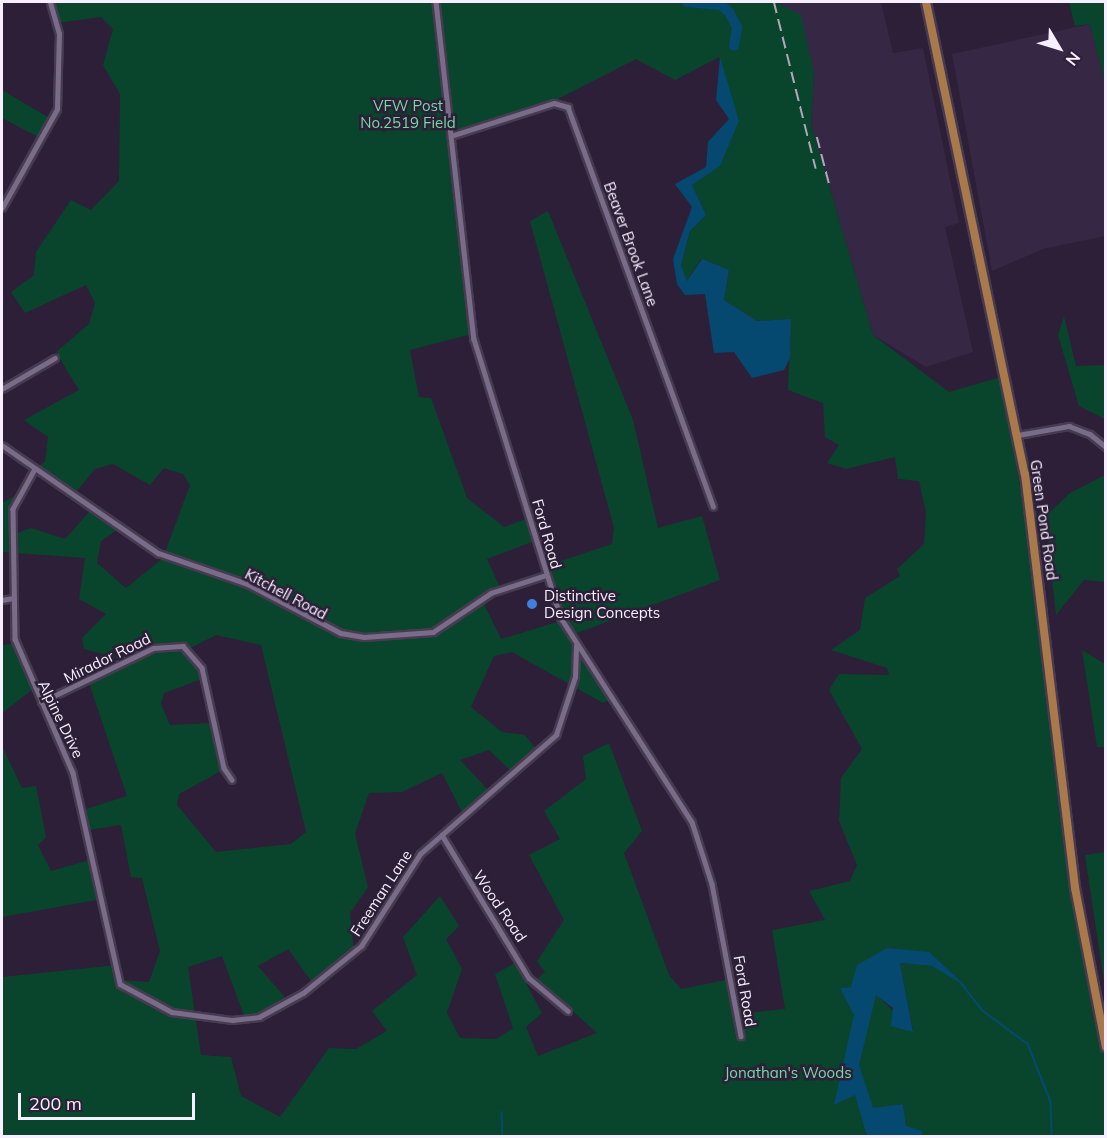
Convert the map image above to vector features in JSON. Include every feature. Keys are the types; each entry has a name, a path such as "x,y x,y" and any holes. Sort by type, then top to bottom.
{"main road":[{"name":"Green Pond Road","path":"926,2 1018,435 1076,888 1106,1047"}],"street":[{"path":"2,207 57,109 59,34 50,2"},
{"name":"Ford Road","path":"436,2 474,339 546,575 576,646 651,752 692,822 716,903 741,1036"},
{"name":"Beaver Brook Lane","path":"451,136 554,103 568,107 713,506"},
{"path":"2,389 55,358"},
{"path":"1018,435 1069,426 1090,434 1106,447"},
{"name":"Kitchell Road","path":"2,445 158,553 248,584 322,627 352,636 441,629 491,594 546,575"},
{"name":"Alpine Drive","path":"35,469 13,509 15,639 73,773 120,984"},
{"path":"2,600 13,598"},
{"name":"Mirador Road","path":"41,702 153,648 183,646 202,668 224,768 232,780"},
{"name":"Freeman Lane","path":"120,984 172,1012 232,1020 260,1017 303,993 369,939 420,854 475,812 556,735 578,667 576,646"},
{"name":"Wood Road","path":"442,835 529,978 568,1011"}],"shaded area":[{"path":"776,2 881,2 893,53 923,48 959,223 945,227 973,352 926,367 873,335 811,124 814,72"},
{"path":"1090,24 1105,83 1105,236 1043,249 992,271 952,54"}],"green space":[{"path":"47,2 776,2 801,15 814,72 811,124 873,335 949,392 1001,377 1034,568 1073,891 1093,1018 1105,1058 1105,1136 922,1136 921,1131 906,1126 905,1118 893,1136 2,1136 2,977 117,965 119,980 149,982 160,951 142,878 131,877 121,825 88,830 83,810 127,796 88,680 129,661 84,649 82,638 106,614 79,599 85,558 2,552 2,503 16,495 15,534 31,528 65,539 90,511 118,529 101,541 97,563 126,588 163,558 190,485 183,474 164,468 150,485 113,464 95,469 71,498 32,470 45,462 48,437 24,420 79,390 56,352 89,324 95,303 86,285 25,313 11,292 34,275 36,252 71,200 91,210 119,181 120,94 103,65 113,29 101,17 56,23","holes":["719,57 739,121 720,165 692,185 706,215 690,231 681,265 687,281 701,259 729,270 724,300 757,321 791,319 788,390 823,403 825,437 839,445 827,463 846,469 895,457 898,479 919,481 926,512 924,544 897,569 900,576 865,598 860,630 831,650 887,668 889,675 839,674 829,690 862,749 841,778 839,821 857,865 850,881 809,891 825,920 772,930 785,1009 736,1014 731,979 681,989 669,975 624,853 642,831 609,743 583,756 586,779 544,811 560,839 529,855 564,920 537,961 545,972 537,979 597,1033 538,1056 526,1027 542,1013 515,963 495,974 513,1028 496,1039 460,1038 447,1013 462,969 446,939 459,926 440,896 403,937 417,975 372,1011 387,1031 356,1049 329,1048 280,1117 241,1096 231,1057 201,1055 188,967 222,956 246,1021 288,1001 258,966 288,949 314,985 354,952 350,913 368,887 355,834 369,793 402,792 442,773 466,820 492,794 460,760 489,750 514,774 540,754 525,735 502,732 471,707 494,656 512,652 603,703 612,698 569,636 720,580 702,516 658,528 633,420 548,211 530,221 614,528 612,544 543,567 561,621 501,639 482,600 501,590 487,559 537,540 529,518 504,527 467,498 431,398 419,397 410,350 472,334 450,137 556,100 636,59 675,80","216,635 261,645 306,832 291,844 216,852 177,805 179,794 223,770 213,723 170,725 161,704 164,693 205,678 188,649","887,948 929,953 964,984 932,966 900,963 913,1031 876,994 858,1065 873,1109 903,1104 904,1110 866,1110 854,1059 858,1001 840,988 852,987"]},
{"path":"1069,2 1105,2 1105,83 1090,24 1075,26"},
{"path":"2,90 51,119 42,139 2,118"},
{"path":"1064,316 1076,366 1105,365 1105,419 1079,406 1058,335"},
{"path":"1105,475 1105,582 1084,580 1056,615 1045,517 1070,493"},
{"path":"16,643 33,689 2,713 2,645"},
{"path":"1082,650 1105,664 1105,747 1097,747"},
{"path":"2,746 22,788 36,786 46,837 38,845 51,871 93,859 102,899 2,917"},
{"path":"1106,852 1105,989 1085,855"}],"water":[{"path":"720,57 739,121 720,166 692,185 706,215 690,231 681,265 687,281 702,259 729,270 724,300 757,321 791,319 790,358 784,370 752,378 734,352 714,353 705,294 685,295 677,284 673,259 692,207 675,184 706,167 708,142 729,119 716,100"},
{"path":"887,948 929,952 967,987 932,966 900,963 913,1032 891,1026 893,1008 876,995 859,1065 873,1108 903,1104 906,1126 922,1131 922,1136 867,1136 855,1095 834,1105 854,1015 840,988 851,987 857,965"}],"waterway":[{"path":"687,2 721,5 729,12 737,27 734,46"},
{"path":"962,984 982,1010 1028,1044 1051,1102 1052,1136"},
{"path":"502,1112 503,1136"}],"railway":[{"path":"774,2 816,169"},
{"path":"817,137 830,187"}],"place":[{"name":"Distinctive Design Concepts","path":"532,604"}],"park label":[{"name":"VFW Post No.2519 Field","path":"408,114"},
{"name":"Jonathan's Woods","path":"788,1073"}]}
